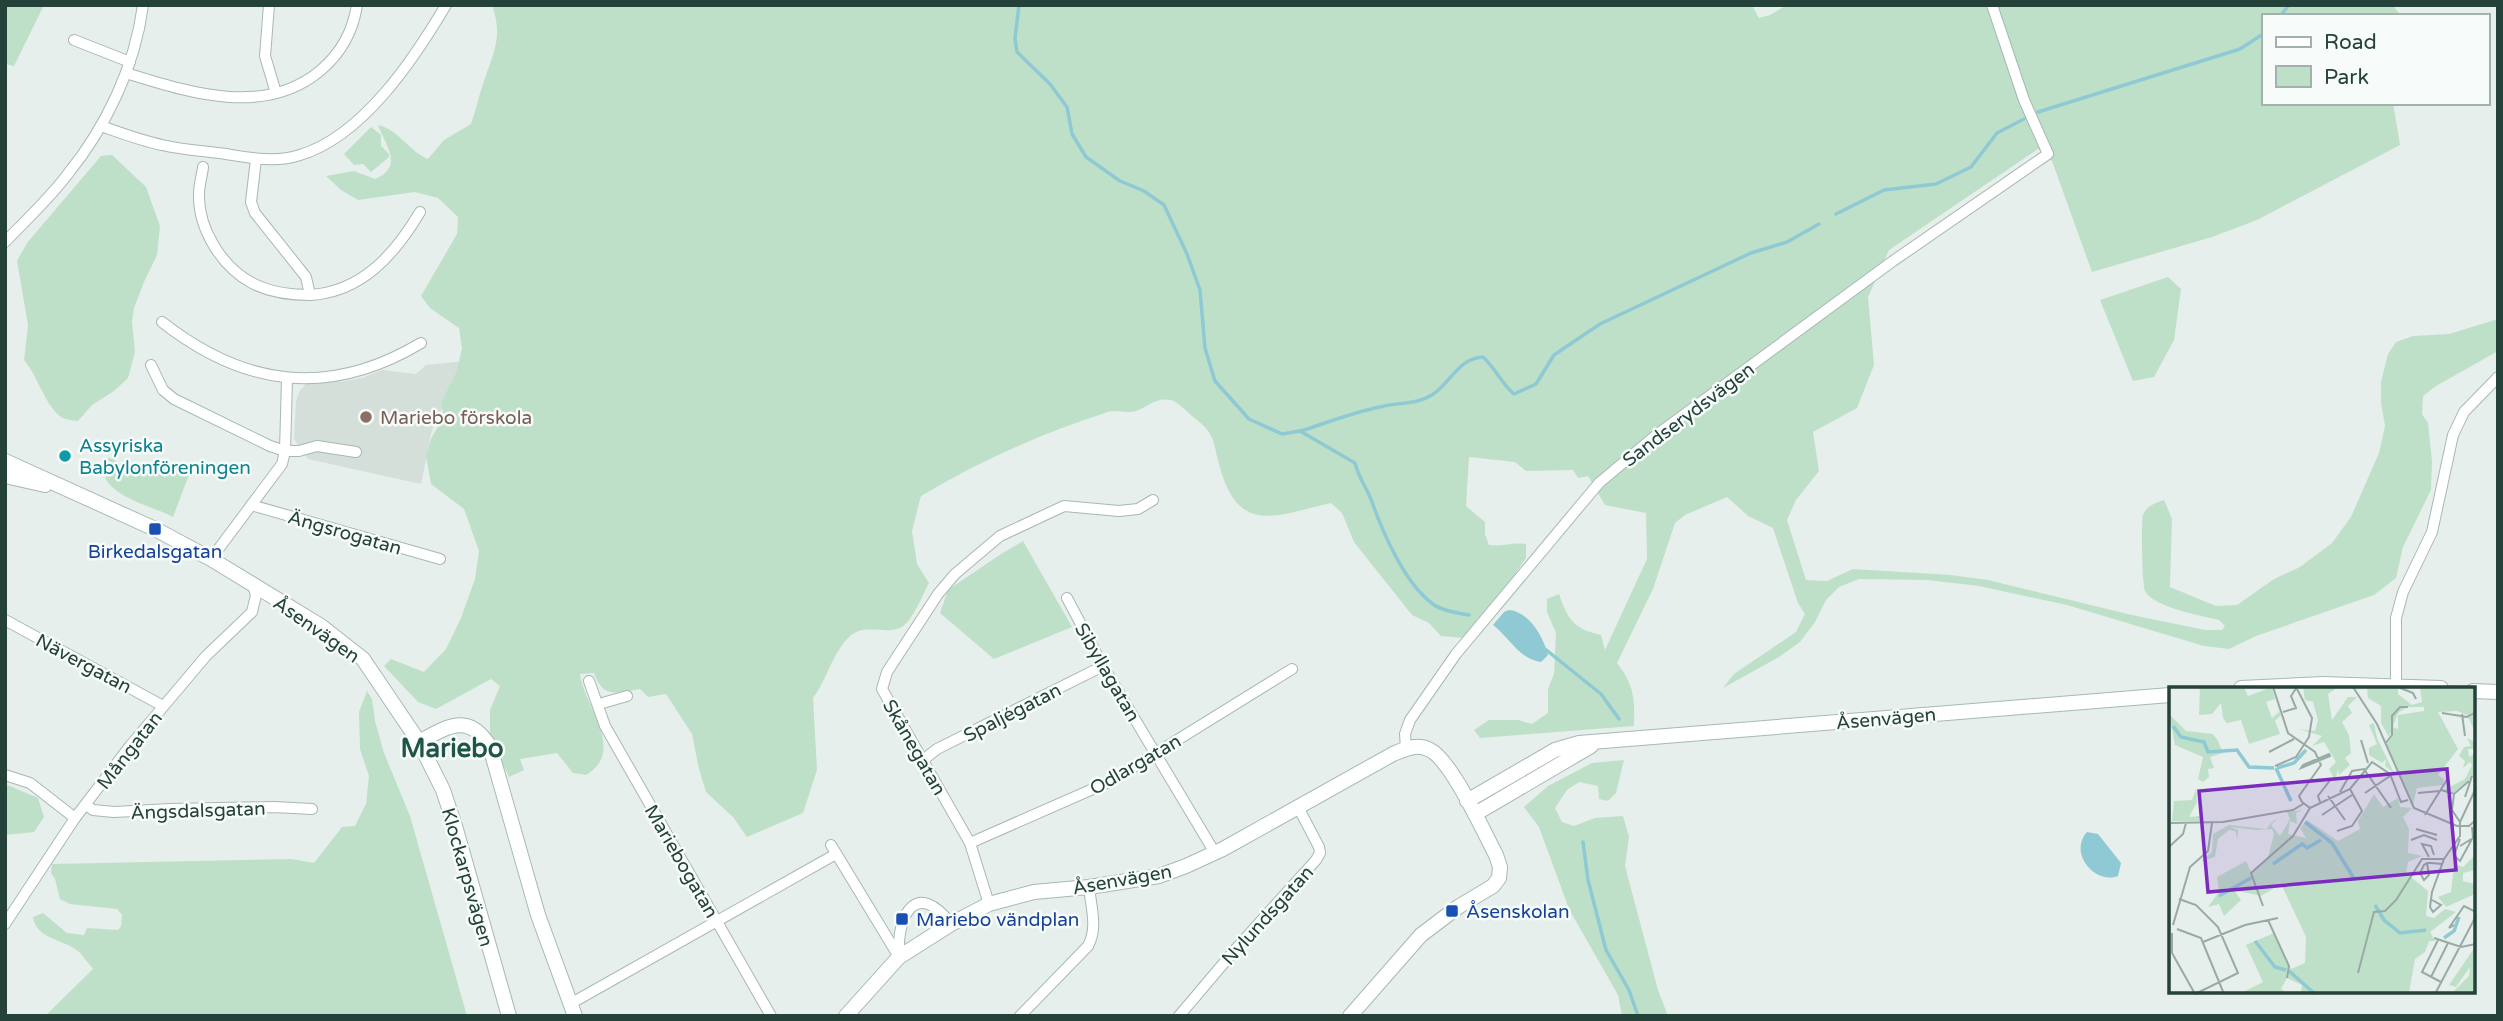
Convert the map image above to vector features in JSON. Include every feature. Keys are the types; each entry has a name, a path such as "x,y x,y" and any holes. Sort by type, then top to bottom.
{"street":[{"path":"5,242 66,177 101,126 128,67 143,5"},
{"path":"269,5 265,56 276,93"},
{"path":"74,40 128,67 204,94 235,98 276,93 296,86 328,64 348,35 357,5"},
{"path":"101,126 162,145 256,159 299,155 340,134 360,117 404,70 446,5"},
{"name":"Sandserydsvägen","path":"1406,748 1405,734 1410,720 1456,654 1598,483 1655,436 1822,316 1893,261 2048,154 2024,100 1992,5"},
{"path":"256,159 251,201 255,213 306,277 310,295"},
{"path":"203,167 200,211 214,246 225,260 251,283 288,295 323,295 346,287 374,270 399,245 419,212"},
{"path":"162,322 191,344 226,362 243,369 288,379 321,377 360,370 392,359 421,343"},
{"path":"151,365 163,390 174,399 285,451 299,451 317,446 356,452"},
{"path":"2396,685 2396,618 2403,592 2432,532 2453,435 2464,412 2498,377"},
{"path":"211,559 282,464 288,379"},
{"name":"Åsenvägen","path":"5,461 155,529 211,559 321,626 363,659 419,741"},
{"name":"Åsenvägen","path":"5,476 83,495"},
{"name":"Skånegatan","path":"989,904 970,843 882,689 887,672 923,614 947,584 1000,536 1064,506 1119,511 1138,509 1153,500"},
{"name":"Ängsrogatan","path":"251,505 440,559"},
{"name":"Mångatan","path":"5,924 75,818 163,706 206,656 252,612 256,595 253,585"},
{"name":"Sibyllagatan","path":"1067,598 1103,666 1215,853"},
{"name":"Nävergatan","path":"5,620 163,706"},
{"name":"Spaljégatan","path":"923,760 937,749 1103,666"},
{"name":"Odlargatan","path":"970,843 1111,781 1292,669"},
{"name":"Mariebogatan","path":"589,681 605,726 771,1016"},
{"path":"2262,687 2323,684 2426,687"},
{"path":"2475,691 2498,692"},
{"path":"599,704 627,695"},
{"name":"Åsenvägen","path":"1471,807 1555,750 1579,743 2169,695"},
{"path":"419,741 447,728 464,725 478,730 491,747 538,915 573,1010 834,849 899,957"},
{"name":"Klockarpsvägen","path":"419,741 443,790 455,826 509,1016"},
{"path":"1350,1016 1420,935 1493,886 1499,877 1500,867 1496,855 1471,807 1438,755 1420,746 1406,748"},
{"name":"Åsenvägen","path":"846,1016 899,957 989,904 1034,892 1159,876 1215,853 1406,748"},
{"path":"5,775 30,783 75,818"},
{"name":"Ängsdalsgatan","path":"86,805 103,812 235,808 312,809"},
{"name":"Nylundsgatan","path":"1179,1016 1320,853 1298,807"},
{"path":"1020,1016 1088,946 1093,937 1089,887"},
{"path":"899,957 902,919 910,908 931,904 941,911 951,924"}],"shaded area":[{"name":"Mariebo förskola","path":"465,361 432,430 421,484 308,459 294,439 296,402 299,392 306,384 362,378 382,370 416,374 426,365"}],"green space":[{"path":"5,5 44,5 14,66 5,64"},
{"path":"492,5 1752,5 1759,18 1787,5 2393,5 2400,14 2262,14 2262,105 2393,105 2400,145 2257,220 2212,237 2092,272 2052,161 2038,149 1889,250 1868,297 1874,365 1857,408 1813,432 1819,471 1796,500 1787,520 1806,580 1827,581 1853,569 1951,575 1988,580 2205,630 2222,630 2225,626 2219,620 2167,606 2150,597 2145,591 2142,529 2143,515 2147,509 2164,500 2172,519 2170,587 2216,606 2237,605 2274,579 2300,567 2332,543 2351,517 2379,453 2385,426 2381,382 2388,354 2396,342 2413,336 2449,334 2498,319 2498,351 2423,396 2422,414 2428,423 2432,461 2431,490 2403,547 2396,578 2374,595 2256,636 2229,649 2204,646 2067,605 1979,586 1927,580 1859,579 1839,587 1826,600 1815,622 1800,642 1779,657 1723,688 1734,674 1796,632 1805,614 1798,603 1773,528 1748,516 1727,497 1685,515 1675,523 1653,589 1617,663 1632,692 1634,726 1480,738 1474,730 1489,720 1518,720 1532,724 1548,713 1548,689 1554,674 1556,633 1547,612 1547,599 1559,594 1573,622 1584,630 1601,635 1605,650 1647,559 1646,513 1605,505 1588,476 1578,478 1573,470 1526,471 1515,462 1469,457 1466,506 1485,522 1489,545 1526,544 1526,558 1485,618 1464,638 1441,636 1429,623 1412,615 1354,542 1342,513 1331,503 1276,515 1261,515 1248,511 1236,502 1227,487 1209,432 1176,403 1161,400 1136,411 1109,412 1011,449 921,496 912,531 917,564 929,583 920,601 909,620 900,628 860,631 854,633 842,645 813,698 817,770 803,813 747,837 733,817 706,792 692,734 666,694 648,697 640,689 606,691 594,673 580,674 603,741 603,754 598,765 586,775 573,773 557,753 520,759 524,770 509,777 490,736 490,710 500,686 491,679 436,709 418,702 384,666 391,659 424,672 446,649 475,579 479,551 464,509 431,484 426,456 431,439 444,416 441,403 457,371 462,348 459,328 430,308 421,296 457,234 458,217 438,198 415,192 358,200 341,190 326,176 354,171 375,179 384,174 391,162 378,125 393,132 428,159 444,140 471,124 496,44"},
{"path":"371,127 381,135 381,146 389,157 371,172 363,164 354,165 344,154"},
{"path":"112,155 146,187 160,226 157,255 134,308 132,322 135,352 128,378 92,405 78,421 69,420 61,417 50,405 24,360 28,325 17,261 27,243 101,156"},
{"path":"2168,277 2181,289 2174,340 2154,377 2133,381 2100,300"},
{"path":"107,458 113,459 128,470 132,462 190,472 173,517 114,489 104,470"},
{"path":"1023,541 1072,627 994,659 940,613 948,590"},
{"path":"367,691 372,699 384,753 410,816 467,1016 45,1016 93,969 78,951 39,930 33,917 43,913 67,933 84,935 87,928 118,930 122,915 117,909 70,904 60,899 51,873 52,864 291,859 314,863 342,827 355,826 366,804 369,776 360,749 359,712"},
{"path":"1624,760 1616,793 1608,801 1599,799 1598,786 1579,782 1567,790 1555,808 1562,822 1574,826 1595,818 1623,816 1629,837 1625,866 1658,990 1668,1016 1622,1016 1618,995 1569,909 1539,827 1524,807 1548,786 1592,763"},
{"path":"5,784 38,798 44,817 34,832 5,835"}],"water":[{"path":"1509,610 1523,615 1539,633 1548,655 1541,662 1521,653 1493,625"},
{"path":"2087,832 2098,834 2121,863 2118,876 2109,878 2093,872 2082,858 2082,840"}],"waterway":[{"path":"1019,5 1015,38 1017,52 1050,84 1067,107 1072,134 1086,157 1120,181 1144,191 1164,205 1200,290 1205,348 1215,381 1249,419 1282,434 1300,431 1355,463 1389,543 1413,584 1437,606 1469,615"},
{"path":"2282,14 2289,5"},
{"path":"2038,112 2240,49 2262,35"},
{"path":"1836,214 1884,190 1936,184 1971,167 1997,133 2024,119"},
{"path":"1301,431 1360,412 1426,398 1439,390 1461,366 1483,357 1514,394 1536,384 1554,355 1600,324 1751,253 1787,242 1819,224"},
{"path":"1545,649 1601,694 1619,719"},
{"path":"1583,842 1588,880 1606,950 1629,990 1638,1016"}],"place":[{"name":"Mariebo förskola","path":"366,417"},
{"name":"Assyriska Babylonföreningen","path":"65,456"},
{"name":"Birkedalsgatan","path":"155,529"},
{"name":"Åsenskolan","path":"1452,911"},
{"name":"Mariebo vändplan","path":"902,919"}],"district":[{"name":"Mariebo","path":"452,748"}]}
